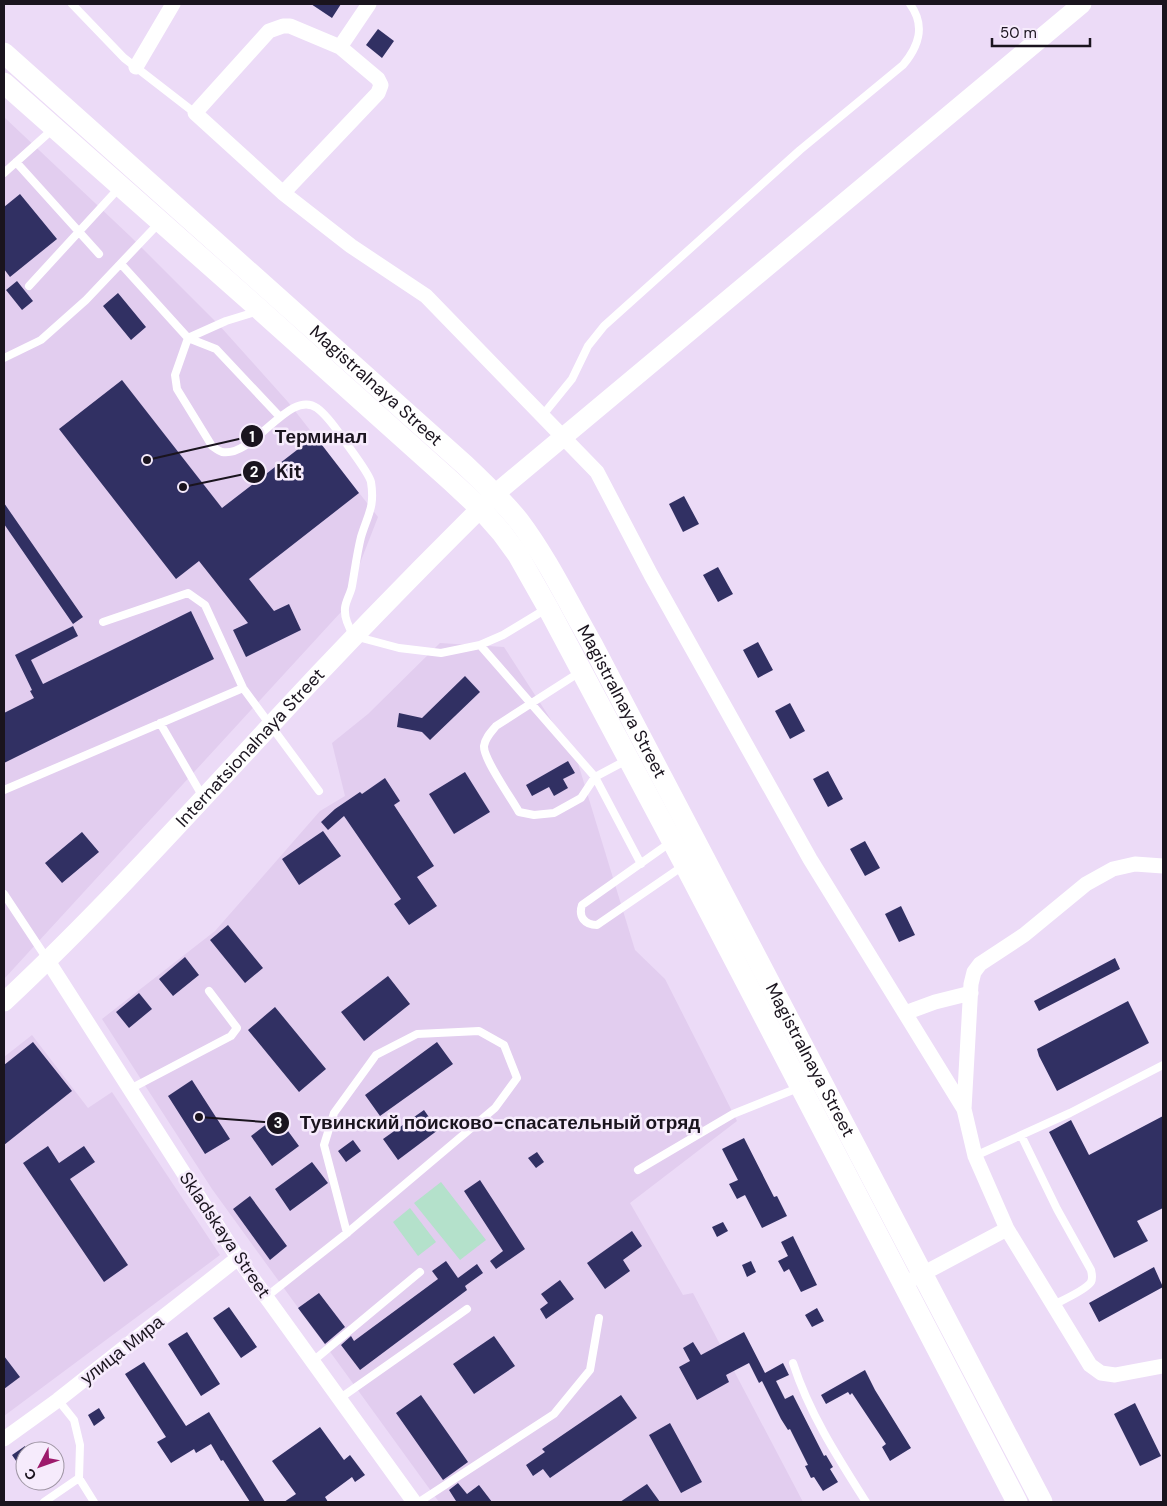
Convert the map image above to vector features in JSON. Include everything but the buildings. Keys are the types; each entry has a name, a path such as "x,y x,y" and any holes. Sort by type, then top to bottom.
{"main road":[{"name":"Magistralnaya Street","path":"4,53 265,300"},
{"name":"Magistralnaya Street","path":"5,84 160,222 265,300 465,465 487,501 502,533 518,555 548,608 673,841 1017,1502"},
{"name":"Magistralnaya Street","path":"487,501 519,521 535,544 592,644 1039,1501"}],"street":[{"path":"136,67 174,4"},
{"path":"340,46 369,4"},
{"name":"Internatsionalnaya Street","path":"4,1002 48,961 104,904 204,799 354,636 487,501 1082,4"},
{"path":"283,193 380,90 381,85 378,78 340,46 290,26 274,28 269,32 195,113 283,193 351,246 426,296 597,472 656,583 810,859 964,1109"},
{"path":"1163,866 1135,864 1113,869 1086,884 1024,936 980,964 974,972 971,993 964,1109 975,1156 1007,1229 1090,1365 1101,1373 1115,1374 1163,1366"},
{"name":"Skladskaya Street","path":"48,961 238,1258 414,1502"},
{"path":"905,1014 935,1002 971,993"},
{"path":"903,1284 1007,1229"},
{"name":"улица Мира","path":"4,1439 58,1400 238,1258"}],"lane":[{"path":"72,4 124,58 195,113"},
{"path":"542,416 572,379 588,346 604,326 800,150 904,66 914,52 920,32 915,10 910,4"},
{"path":"4,173 54,128"},
{"path":"16,162 98,254"},
{"path":"29,286 120,187"},
{"path":"4,358 42,340 122,264 160,222"},
{"path":"122,264 188,338 216,349 280,417"},
{"path":"265,300 252,313 226,321 188,338 175,375 178,389 212,446 222,452 242,448 280,417 294,408 307,404 317,408 335,428 371,479 373,503 362,536 355,563 352,588 345,608 346,619 354,636 399,648 441,653 480,645 503,635 548,608"},
{"path":"103,622 188,593 205,606 243,688 319,791"},
{"path":"480,645 595,778 641,864"},
{"path":"582,671 496,726 488,735 484,746 487,758 520,812 534,815 554,813 581,798 595,778 629,759"},
{"path":"4,790 243,688"},
{"path":"160,723 204,799"},
{"path":"673,841 582,905 581,915 586,923 597,925 685,865"},
{"path":"4,894 48,961"},
{"path":"130,1089 231,1036 237,1028 209,991"},
{"path":"266,1297 347,1233 495,1108 517,1078 504,1045 479,1031 417,1034 376,1055 334,1113 324,1146 347,1233"},
{"path":"975,1156 1070,1113 1163,1065"},
{"path":"638,1170 733,1114 800,1087"},
{"path":"1021,1135 1057,1209 1091,1270 1092,1276 1086,1287 1054,1305"},
{"path":"313,1361 420,1272"},
{"path":"340,1399 467,1309"},
{"path":"419,1502 554,1414 590,1370 599,1318"},
{"path":"793,1363 801,1388 809,1404 866,1502"},
{"path":"58,1400 74,1420 80,1445 79,1478 94,1502"},
{"path":"44,1502 79,1478"}],"shaded area":[{"path":"4,117 131,237 219,325 288,402 378,517 341,612 4,979"},
{"path":"440,643 504,647 577,760 635,950 665,979 737,1121 630,1203 683,1295 693,1293 803,1502 439,1502 212,1189 102,1019 215,931 320,811 345,796 332,743 368,714"},
{"path":"32,1035 88,1108 112,1092 220,1255 4,1416 4,1057"}],"green space":[{"path":"441,1182 486,1240 460,1260 414,1203"},
{"path":"410,1208 436,1242 418,1256 393,1222"}],"place":[{"name":"Терминал","path":"147,460"},
{"name":"Kit","path":"183,487"},
{"name":"Тувинский поисково-спасательный отряд","path":"199,1117"}]}
